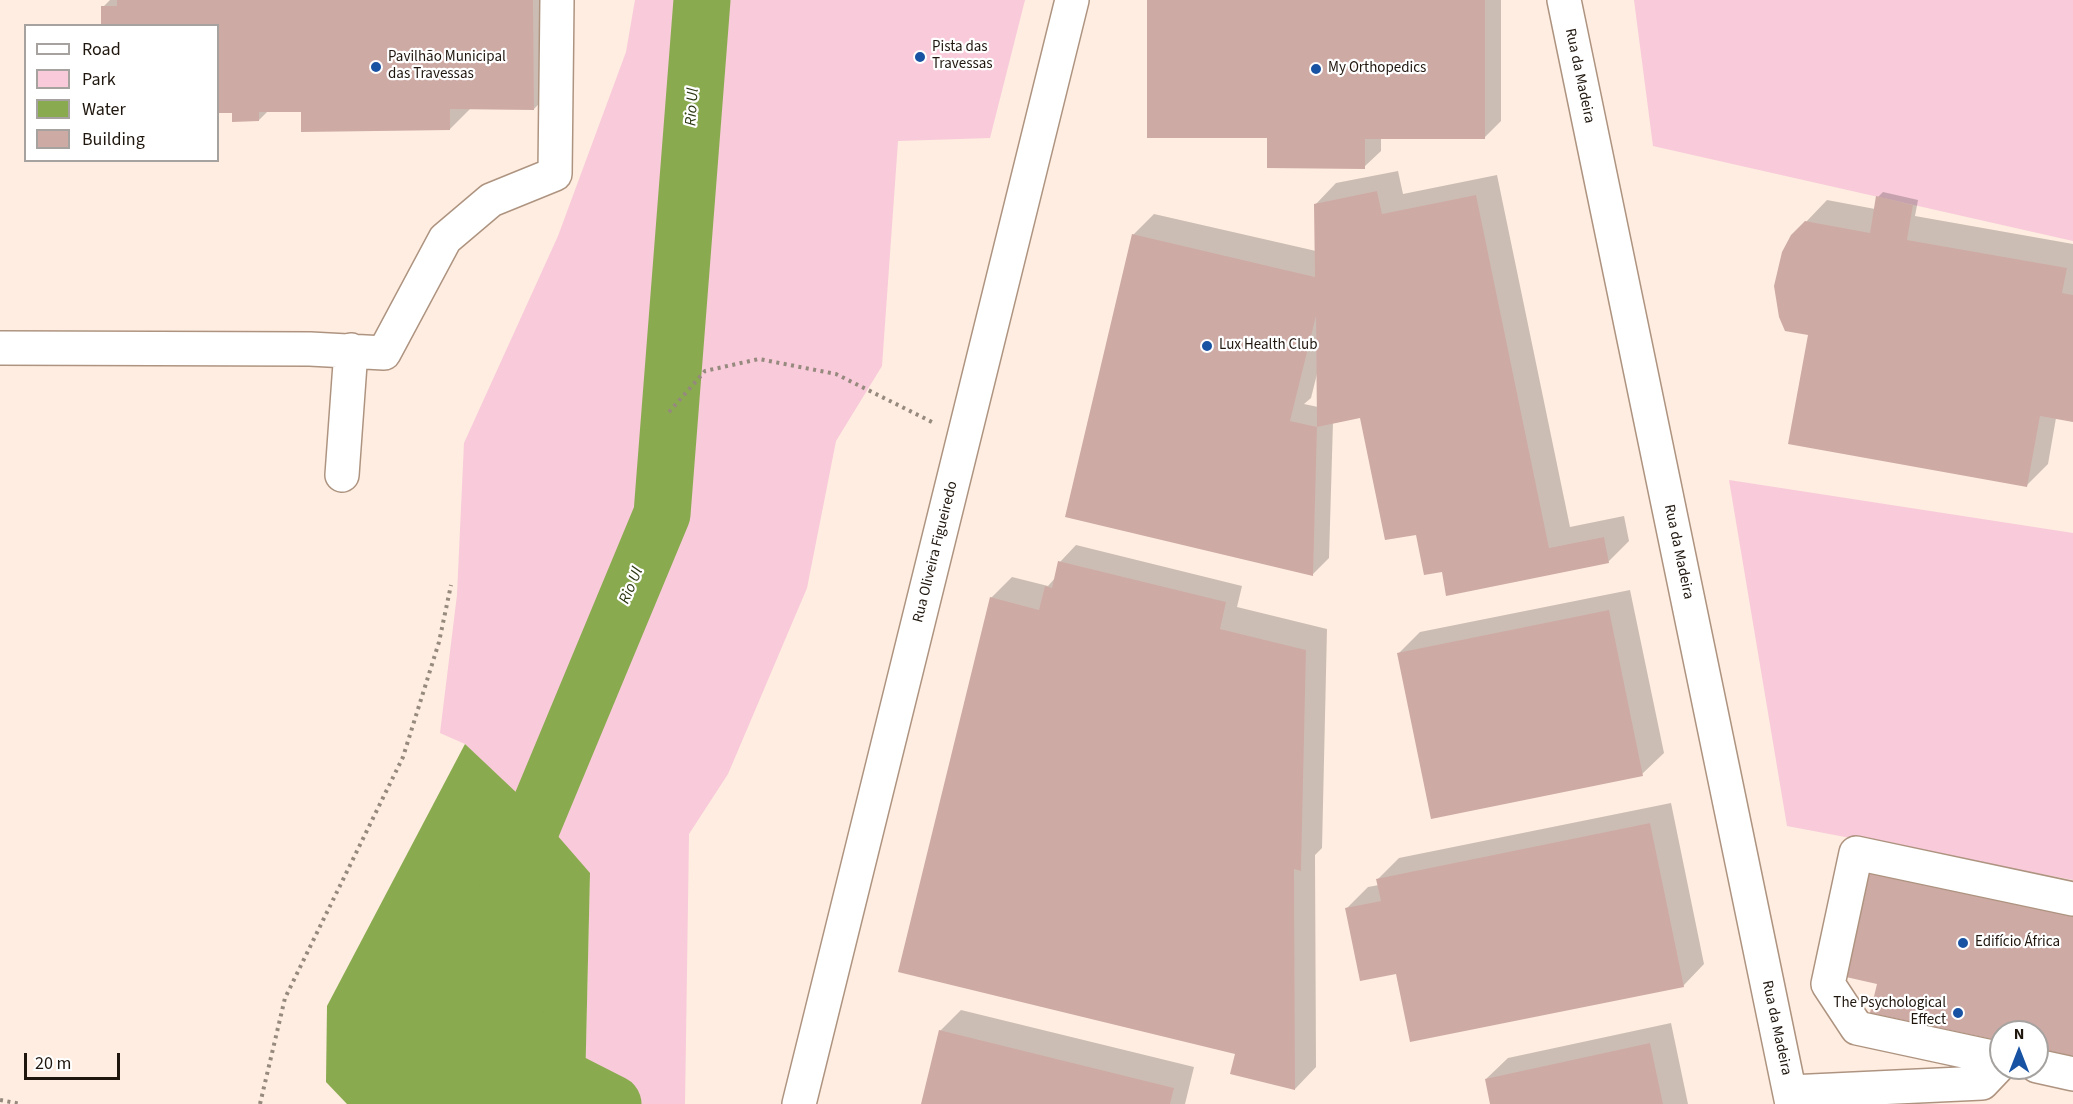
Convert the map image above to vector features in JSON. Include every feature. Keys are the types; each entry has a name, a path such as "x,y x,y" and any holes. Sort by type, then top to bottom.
{"street":[{"path":"0,348 351,350 384,353 445,239 490,200 555,174 557,0"},
{"name":"Rua Oliveira Figueiredo","path":"799,1104 1072,0"},
{"name":"Rua da Madeira","path":"1564,0 1791,1098"},
{"path":"342,475 351,350"},
{"path":"1989,1058 1857,1028 1828,984 1856,853 2073,898"},
{"path":"2049,1069 2073,1074"},
{"path":"1791,1098 1982,1083 1989,1075"}],"path":[{"path":"669,412 705,371 759,359 836,374 964,438"},
{"path":"260,1104 285,998 403,757 439,642 451,585"},
{"path":"0,1100 21,1104"}],"green space":[{"path":"635,0 1025,0 990,138 898,141 882,366 836,441 807,588 728,774 689,834 685,1104 636,1104 585,1084 590,873 465,744 440,733 457,595 464,443 558,236 626,52"},
{"path":"1634,0 2073,0 2073,241 1653,146"},
{"path":"1729,480 2073,533 2073,880 1787,826"}],"water":[{"path":"465,744 537,812 590,873 585,1090 564,1104 347,1104 326,1082 327,1006"}],"building":[{"name":"Pavilhão Municipal das Travessas","path":"117,0 533,0 534,110 450,109 450,130 301,132 301,112 259,112 259,121 232,122 232,113 219,113 219,24 101,24 101,6 117,6"},
{"name":"My Orthopedics","path":"1147,0 1485,0 1485,139 1365,139 1365,169 1267,168 1267,138 1147,138"},
{"path":"1377,191 1382,214 1476,195 1549,548 1604,537 1609,563 1446,596 1442,572 1424,575 1416,535 1385,540 1360,418 1317,427 1313,576 1065,517 1132,234 1315,277 1314,204","holes":["1316,316 1317,427 1290,421"]},
{"path":"1876,196 1913,205 1907,240 2067,268 2062,293 2073,295 2073,422 2040,416 2027,487 1788,444 1808,335 1785,331 1779,317 1774,286 1782,252 1791,235 1805,221 1870,233"},
{"path":"1058,561 1226,602 1220,629 1306,650 1301,871 1294,869 1295,1090 1230,1074 1235,1054 898,972 990,597 1039,610 1045,586 1052,588"},
{"path":"1609,610 1643,776 1431,819 1397,653"},
{"path":"1650,823 1684,987 1410,1042 1396,974 1360,981 1345,908 1381,901 1376,879"},
{"name":"Edifício África","path":"1870,865 2073,909 2073,1056 2049,1051 2049,1020 1989,1020 1989,1038 1870,1013 1877,984 1846,977"},
{"path":"939,1030 1174,1088 1170,1104 921,1104"},
{"path":"1650,1043 1663,1104 1490,1104 1485,1079"}],"waterway":[{"name":"Rio Ul","path":"508,884 662,514 702,0"},
{"name":"Rio Ul","path":"531,1038 556,1075 613,1104"}],"place":[{"name":"Pista das Travessas","path":"920,57"},
{"name":"Pavilhão Municipal das Travessas","path":"376,67"},
{"name":"My Orthopedics","path":"1316,69"},
{"name":"Lux Health Club","path":"1207,346"},
{"name":"Edifício África","path":"1963,943"},
{"name":"The Psychological Effect","path":"1958,1013"}]}
